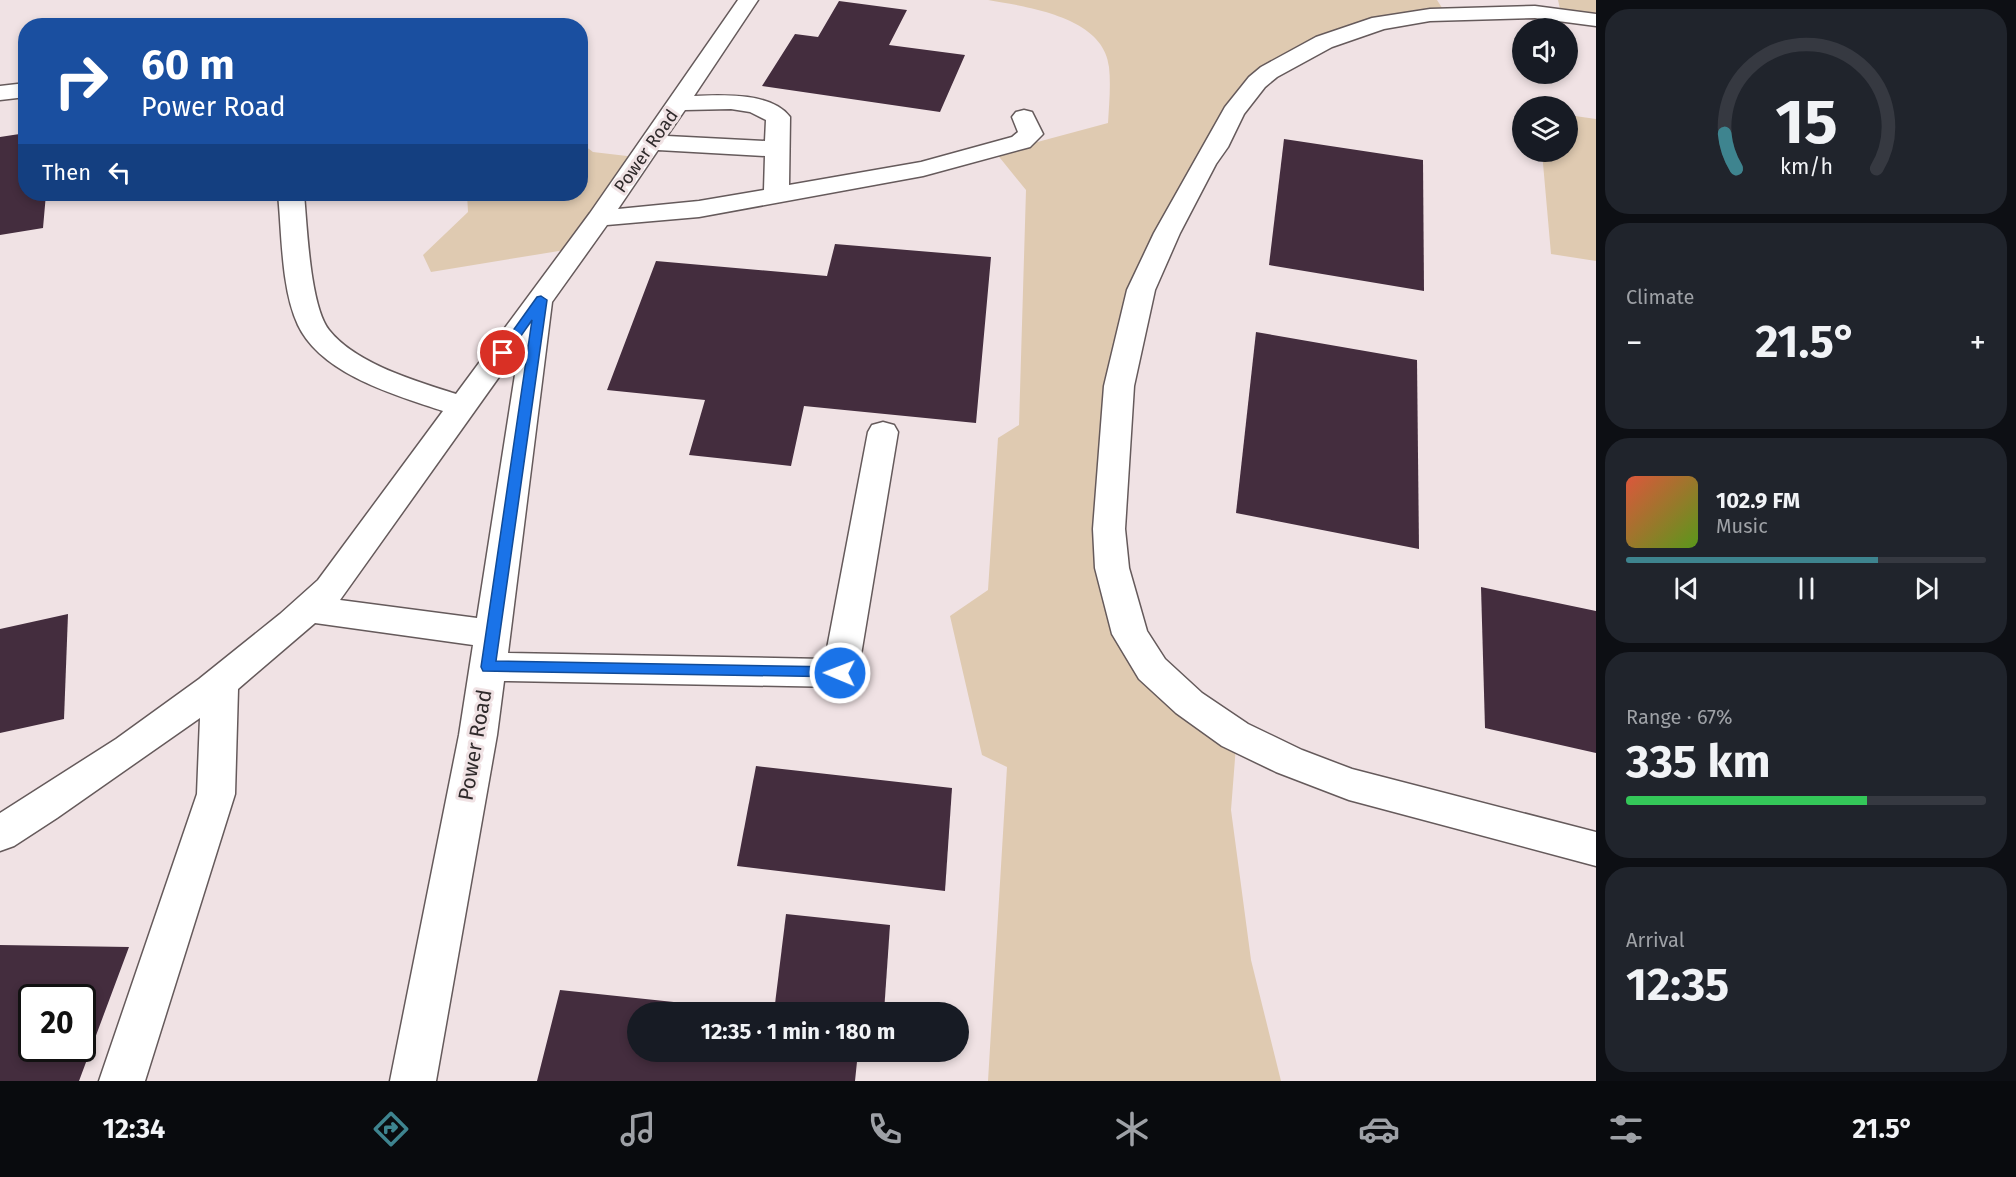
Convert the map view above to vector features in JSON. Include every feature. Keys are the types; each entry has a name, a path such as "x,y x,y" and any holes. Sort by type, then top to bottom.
{"street":[{"name":"Power Road","path":"0,834 88,778 220,684 279,637 330,589 541,300 653,142 748,0"},
{"path":"1596,20 1535,12 1430,15 1380,23 1324,42 1269,72 1257,82 1233,112 1216,147 1204,164 1167,233 1141,290 1119,386 1109,529 1112,568 1130,634 1152,669 1189,703 1236,735 1289,761 1349,784 1596,849"},
{"path":"0,93 18,91"},
{"path":"679,103 741,104 767,108 778,117 776,195"},
{"path":"599,218 699,209 923,169 1021,142 1031,134 1024,117"},
{"path":"653,142 776,149"},
{"path":"292,201 302,293 315,333 336,353 400,387 464,407"},
{"name":"Power Road","path":"413,1081 478,735 541,300"},
{"path":"309,609 490,650 840,673 883,432"},
{"path":"122,1081 216,794 220,684"}],"shaded area":[{"path":"988,0 1437,0 1446,14 1356,33 1261,78 1140,291 1113,496 1145,653 1237,733 1231,810 1251,960 1281,1081 988,1081 1007,767 982,755 950,616 988,590 998,438 1019,425 1026,190 996,153 1108,123 1110,81 1104,50 1094,36 1079,26 1043,11"},
{"path":"1558,0 1596,0 1596,24 1578,21 1578,18 1562,18"},
{"path":"1578,116 1596,119 1596,261 1551,254 1543,162 1578,162"},
{"path":"588,148 593,152 644,158 577,248 431,272 423,255 468,212 467,201 588,201"}],"building":[{"path":"839,1 907,10 889,45 965,55 940,112 762,86 795,34 818,37"},
{"path":"18,134 18,201 45,201 43,228 0,235 0,137"},
{"path":"1284,139 1423,160 1424,291 1269,265"},
{"path":"835,244 991,257 976,423 804,406 791,466 689,455 705,400 607,390 656,261 827,276"},
{"path":"1256,332 1417,360 1419,549 1236,513"},
{"path":"1481,587 1596,611 1596,753 1485,728"},
{"path":"68,614 64,719 0,733 0,629"},
{"path":"756,766 952,788 945,891 737,866"},
{"path":"786,914 890,925 885,1002 775,1002"},
{"path":"0,945 129,947 96,1035 96,984 18,984 18,1062 86,1062 79,1081 0,1081"},
{"path":"560,990 674,1002 627,1002 627,1062 857,1062 855,1081 537,1081"}],"route":[{"path":"503,353 541,300 488,667 840,673"}]}
